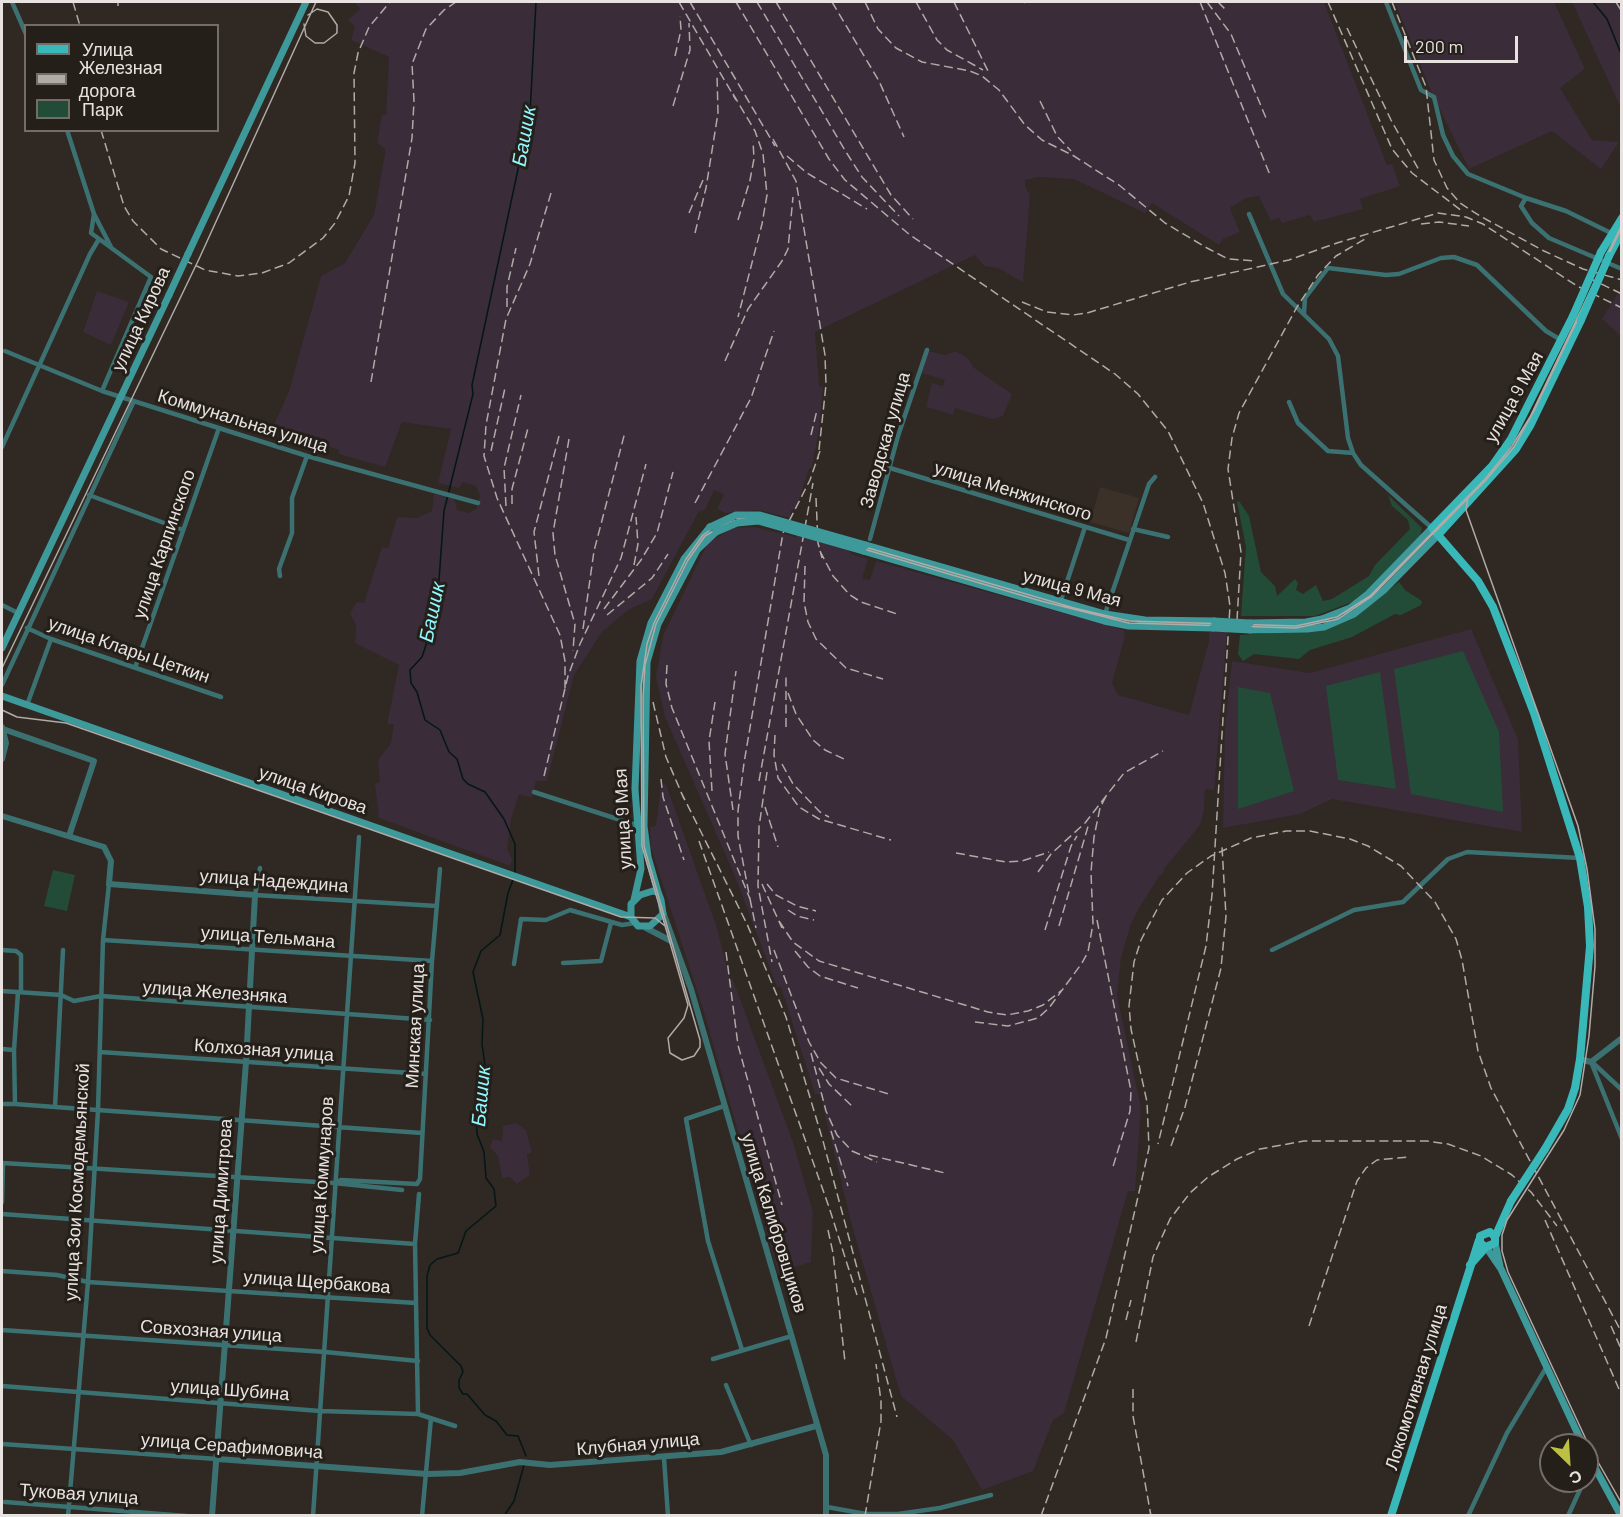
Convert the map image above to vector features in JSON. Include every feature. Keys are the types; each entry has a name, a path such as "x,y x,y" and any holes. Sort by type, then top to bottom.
{"main road":[{"name":"улица Кирова","path":"2,648 306,2"},
{"name":"улица 9 Мая","path":"633,902 642,869 636,825 638,679 644,644 651,623 684,559 713,529 758,521 867,545 1129,626 1250,626 1322,619 1350,608 1374,589 1435,532 1516,449 1530,426 1581,320 1611,233 1622,218"},
{"name":"улица 9 Мая","path":"1435,532 1492,466 1511,439 1605,254 1622,231"},
{"name":"улица 9 Мая","path":"658,892 648,857 644,826 647,679 651,645 658,624 697,550 713,529"},
{"path":"1435,532 1478,581 1493,607 1534,713 1580,858 1588,907 1590,946 1580,1059 1568,1109 1511,1200 1495,1240 1469,1266"},
{"name":"улица 9 Мая","path":"1059,605 1145,620 1213,625"},
{"name":"улица Кирова","path":"2,696 616,911 646,928"},
{"path":"616,911 647,892 658,892 663,912 653,924 646,928"},
{"path":"633,902 633,920"},
{"name":"Локомотивная улица","path":"1392,1515 1469,1266 1479,1240 1511,1200"},
{"path":"1486,1231 1495,1240 1500,1269"},
{"path":"1479,1240 1500,1269 1577,1433"},
{"path":"1599,1476 1621,1515"}],"street":[{"path":"12,2 24,29"},
{"path":"1386,2 1421,90 1434,97 1443,135 1453,156 1468,174 1526,198 1566,211 1611,233"},
{"path":"68,132 94,214 111,248"},
{"path":"1526,198 1521,206 1532,223 1549,238 1622,269"},
{"path":"94,214 91,233 151,277 102,391"},
{"path":"1249,214 1283,294 1305,313 1329,339 1338,356 1348,438 1353,453 1361,465 1435,532"},
{"path":"2,447 90,254 99,239"},
{"path":"1305,313 1305,298 1328,268 1386,275 1399,274 1441,258 1454,257 1477,265 1546,331 1561,340"},
{"name":"Заводская улица","path":"867,545 927,350"},
{"name":"Коммунальная улица","path":"5,351 120,397 307,456 478,503"},
{"path":"2,685 134,401"},
{"path":"1290,402 1298,423 1328,451 1353,453"},
{"name":"улица Карпинского","path":"135,668 219,428"},
{"path":"280,576 279,569 292,533 292,498 307,456"},
{"name":"улица Менжинского","path":"890,468 1130,540"},
{"path":"1105,614 1149,484 1155,477"},
{"path":"89,495 183,530"},
{"path":"1059,605 1085,527"},
{"path":"1133,529 1168,537"},
{"path":"2,605 18,613"},
{"name":"улица Клары Цеткин","path":"27,628 51,639 221,697"},
{"path":"27,705 51,639"},
{"path":"2,759 3,731 94,761 69,836 2,816"},
{"path":"534,792 644,826"},
{"name":"улица Зои Космодемьянской","path":"68,1515 88,1282 98,1110 103,940 111,861 108,851 100,845 69,836"},
{"name":"улица Коммунаров","path":"314,1515 334,1183 348,1015 359,837"},
{"path":"1272,950 1354,910 1403,902 1448,860 1467,852 1580,858"},
{"name":"улица Димитрова","path":"212,1515 238,1178 255,895 260,868"},
{"name":"Минская улица","path":"391,1186 417,1184 420,1179 432,961 440,869"},
{"name":"улица Надеждина","path":"109,884 437,906"},
{"path":"514,964 521,920 546,920 570,910 622,925 633,920"},
{"name":"улица Калибровщиков","path":"663,912 691,989 825,1455 826,1515"},
{"path":"563,963 601,961 611,923"},
{"path":"646,928 673,942"},
{"name":"улица Тельмана","path":"103,940 432,961"},
{"path":"2,950 16,951 21,955 15,1050 15,1104"},
{"path":"55,1107 63,950"},
{"name":"улица Железняка","path":"2,991 61,995 82,1002 101,996 249,1009 430,1020"},
{"path":"1591,1062 1622,1038"},
{"path":"2,1049 15,1050"},
{"name":"Колхозная улица","path":"100,1052 426,1074"},
{"path":"1580,1059 1591,1062 1622,1090"},
{"path":"1591,1062 1622,1139"},
{"path":"2,1104 422,1133"},
{"path":"724,1106 686,1119 708,1241 742,1350"},
{"path":"2,1202 2,1163 334,1183 341,1180 391,1186 402,1190"},
{"path":"418,1414 415,1244 419,1194"},
{"path":"2,1214 232,1233 415,1244"},
{"name":"улица Щербакова","path":"2,1271 57,1275 88,1282 416,1303"},
{"name":"Совхозная улица","path":"2,1330 225,1347 325,1352 418,1361"},
{"path":"713,1359 792,1336"},
{"path":"1468,1515 1507,1433 1546,1368"},
{"path":"726,1385 751,1444"},
{"name":"улица Шубина","path":"2,1386 320,1411 418,1414 455,1426"},
{"path":"422,1515 431,1418"},
{"name":"Клубная улица","path":"460,1473 520,1462 550,1465 664,1458 730,1450 816,1426"},
{"name":"улица Серафимовича","path":"2,1444 316,1467 427,1474 460,1473"},
{"path":"664,1458 668,1515"},
{"path":"1568,1515 1578,1493"},
{"path":"827,1507 866,1514 898,1514 940,1508 991,1495"},
{"name":"Туковая улица","path":"5,1502 187,1515"}],"shaded area":[{"path":"354,2 1324,2 1387,165 1392,164 1400,186 1360,199 1363,209 1314,222 1310,215 1282,223 1279,218 1271,221 1259,196 1246,198 1230,208 1240,232 1223,239 1219,245 1152,203 1145,213 1074,179 1039,177 1025,180 1025,186 1030,195 1023,282 998,268 984,266 975,255 815,332 819,386 823,387 819,429 812,467 809,469 796,509 791,511 790,518 759,510 725,513 717,509 724,494 714,490 705,510 699,511 652,599 628,610 602,632 574,675 547,781 536,781 532,798 519,794 511,819 507,849 512,859 510,866 379,818 375,784 380,782 378,760 391,743 394,724 387,724 399,665 355,643 356,625 350,613 357,602 364,603 382,547 388,548 397,517 417,518 432,511 434,494 454,498 457,510 469,513 477,508 480,496 476,486 463,482 459,488 438,483 451,429 402,422 385,467 339,454 339,450 273,427 289,391 321,276 345,263 374,215 385,153 385,149 377,143 382,115 386,115 389,57 351,40 355,27 348,20 360,9"},
{"path":"1395,2 1554,2 1585,69 1560,88 1592,140 1619,142 1601,169 1552,131 1469,169 1431,91"},
{"path":"1572,2 1621,2 1621,108"},
{"path":"1621,288 1622,336 1602,319"},
{"path":"97,291 129,302 111,345 83,332"},
{"path":"928,351 946,355 955,351 969,359 973,367 1012,394 1003,416 992,419 955,408 953,415 926,407 932,383 943,386 945,380 921,373"},
{"path":"1100,487 1139,498 1129,533 1090,522"},
{"path":"799,524 846,547 851,554 868,559 862,579 870,580 876,561 1124,630 1125,636 1112,683 1118,695 1189,715 1209,641 1209,632 1227,631 1214,790 1205,789 1204,810 1200,825 1164,869 1163,874 1160,875 1139,908 1131,924 1121,958 1117,995 1141,1108 1135,1191 1128,1191 1064,1413 1053,1420 1033,1471 982,1490 953,1440 901,1396 851,1222 820,1094 815,1094 781,987 777,987 734,874 665,717 656,677 663,636 707,544 731,528 754,527 796,537"},
{"path":"1471,629 1518,739 1522,832 1332,799 1300,814 1223,828 1225,727 1232,661 1310,673"},
{"path":"666,784 717,928 730,980 733,980 793,1142 813,1212 811,1262 778,1272 703,1009 651,848 650,827 656,826 661,785"},
{"path":"516,1123 526,1130 531,1149 531,1153 527,1154 530,1175 517,1184 510,1177 502,1178 498,1156 490,1147 493,1139 502,1141 503,1126"}],"green space":[{"path":"1388,495 1422,528 1420,536 1368,591 1355,601 1315,616 1241,616 1246,547 1237,502 1239,501 1249,516 1261,572 1275,586 1277,596 1295,579 1298,583 1296,590 1303,594 1316,585 1323,601 1332,599 1369,576 1375,565 1410,529 1408,520 1392,506"},
{"path":"1399,582 1405,590 1422,601 1421,605 1401,615 1395,614 1352,637 1310,650 1299,659 1254,654 1243,661 1238,654 1240,635 1324,630 1355,617"},
{"path":"1463,651 1499,732 1503,812 1411,794 1394,669"},
{"path":"1380,672 1396,789 1338,780 1326,686"},
{"path":"1238,687 1270,693 1294,791 1238,809"},
{"path":"53,870 75,875 67,911 44,906"}],"waterway":[{"name":"Башик","path":"515,873 515,844 504,819 485,792 463,779 457,759 449,752 440,730 425,720 417,692 411,683 410,670 422,657 428,639 439,580 444,511 473,394 472,385 530,113 536,2"},
{"name":"Башик","path":"1593,2 1607,19 1622,56"},
{"name":"Башик","path":"514,877 508,893 500,935 481,951 473,972 483,1019 482,1044 485,1065 483,1093 476,1118 477,1134 484,1152 486,1178 494,1189 496,1206 466,1231 458,1253 437,1259 430,1265 427,1276 427,1328 430,1335 461,1366 463,1372 459,1380 459,1388 463,1394 467,1394 485,1415 496,1421 507,1435 518,1436 526,1456"},
{"name":"Башик","path":"504,1516 514,1501 524,1465"}],"tram line":[{"path":"2,668 199,259 316,2"},
{"path":"304,24 306,36 315,43 324,43 337,33 337,25 328,12 317,9 308,15"},
{"path":"1622,224 1530,417 1512,446 1485,479 1370,596 1337,617 1296,626 1129,621 1074,608 769,519 736,518 720,523 703,535 686,559 654,623 647,644 641,686 642,846 688,1005 684,1018 668,1038 670,1053 682,1060 694,1056 700,1047 700,1040 644,846 643,697 645,665 656,624 688,560 705,536 729,522 747,518 768,521 1041,601 1129,623 1296,628 1338,619 1371,597 1486,480 1514,447 1534,411 1622,227"},
{"path":"1468,497 1466,510 1578,826 1587,869 1595,929 1595,966 1589,1036 1580,1095 1564,1130 1507,1220 1502,1235 1502,1251 1508,1272 1590,1448 1622,1504"},
{"path":"2,710 17,717 66,723 621,917 655,918 665,926"}],"railway":[{"path":"73,2 79,24"},
{"path":"102,132 124,206 133,221 161,249 205,270 238,276 262,273 289,263 323,238 335,223 349,196 355,163 354,73 358,53 369,27 390,2"},
{"path":"371,382 412,138 414,101 412,64 426,29 444,10 456,2"},
{"path":"679,2 736,100"},
{"path":"690,2 775,146"},
{"path":"736,2 829,159 845,180 910,235 1115,374 1138,394 1168,431 1203,503 1225,573 1230,606 1212,895 1206,946 1158,1144"},
{"path":"757,2 862,177 899,216"},
{"path":"776,2 891,195 913,219"},
{"path":"832,2 879,81 904,137"},
{"path":"865,2 878,29 896,48 922,62 970,71 982,76 999,90 1025,125 1042,140 1074,156 1119,185 1165,223 1207,248 1228,259 1255,261"},
{"path":"916,2 937,40 947,50 983,70"},
{"path":"954,2 988,71"},
{"path":"1200,2 1270,175"},
{"path":"1207,2 1231,34 1266,118"},
{"path":"1218,2 1227,11"},
{"path":"1328,2 1392,149 1412,173 1462,211"},
{"path":"1392,2 1426,87 1434,160 1447,188 1460,203 1480,216 1544,251 1583,269 1622,280"},
{"path":"1616,2 1622,12"},
{"path":"675,56 681,30 680,16"},
{"path":"673,106 690,50 689,23"},
{"path":"1347,28 1391,120 1420,172"},
{"path":"695,233 706,188 718,113 717,74"},
{"path":"733,94 755,131 763,154 767,195 762,224 738,317"},
{"path":"1040,101 1057,136 1071,151"},
{"path":"773,139 796,181 825,355 826,385 818,459"},
{"path":"738,220 754,159 753,141"},
{"path":"787,156 807,173 867,209"},
{"path":"689,213 703,180"},
{"path":"551,193 530,264 506,319 486,425 484,456 497,498 560,635 565,661 565,688"},
{"path":"725,361 748,309 788,249 793,197"},
{"path":"1022,302 1047,312 1073,315 1087,313 1190,282 1289,260 1438,213 1466,217 1483,224 1577,286 1622,308"},
{"path":"1421,224 1439,222 1469,226"},
{"path":"1237,620 1241,552 1228,469 1232,438 1239,413 1297,307 1318,275 1336,256 1365,239"},
{"path":"507,307 507,287 516,248"},
{"path":"1589,278 1622,294"},
{"path":"695,503 751,398 774,331"},
{"path":"491,451 505,388"},
{"path":"506,506 504,468 521,395"},
{"path":"811,435 817,410"},
{"path":"512,504 512,489 528,428"},
{"path":"583,629 594,551 625,432"},
{"path":"539,576 534,532 559,436"},
{"path":"569,439 553,533 555,555 575,624 573,651"},
{"path":"667,665 666,684 672,708 750,899 738,836 738,811 744,763 783,533 810,480 820,451"},
{"path":"544,776 568,676 580,644 621,558 646,464"},
{"path":"604,609 641,560 657,533 673,472"},
{"path":"759,781 813,483"},
{"path":"816,498 818,543 822,558"},
{"path":"634,565 638,544 636,517"},
{"path":"820,551 833,576 850,595 861,602 897,614"},
{"path":"607,615 652,578 668,554"},
{"path":"805,566 804,602 808,622 816,639 846,668 883,679"},
{"path":"733,810 725,754 736,671"},
{"path":"786,673 786,727"},
{"path":"788,693 796,714 813,740 825,750 844,759"},
{"path":"653,702 666,757 684,799"},
{"path":"712,791 709,741 715,702"},
{"path":"775,735 774,755 778,778 799,807 819,819 891,840"},
{"path":"1038,872 1051,854 1085,823 1124,773 1163,751"},
{"path":"782,764 793,784 820,812 829,817"},
{"path":"767,772 759,827 758,886 772,962"},
{"path":"661,779 663,797 684,860"},
{"path":"681,792 747,924 786,1017 823,1141 897,1417"},
{"path":"975,1022 1008,1026 1038,1018 1049,1008 1082,963 1088,952 1093,924 1091,872 1094,837 1100,808 1108,792"},
{"path":"765,807 778,847"},
{"path":"1059,926 1089,823"},
{"path":"1041,1516 1106,1338 1149,1148 1147,1102 1131,1029 1129,1006 1134,962 1141,940 1162,900 1187,873 1211,856 1251,838 1286,831 1310,831 1350,839 1368,846 1401,866 1435,902 1456,939 1462,960 1478,1051 1491,1088 1622,1333"},
{"path":"1045,930 1071,846 1077,836"},
{"path":"699,841 829,1207 857,1295"},
{"path":"1171,1146 1185,1107 1221,968 1226,916 1222,847"},
{"path":"956,853 1006,862 1022,861 1049,852"},
{"path":"762,884 782,928"},
{"path":"767,884 776,895 797,906 816,911"},
{"path":"750,899 756,928"},
{"path":"788,910 797,916 814,920"},
{"path":"1097,920 1131,1091 1130,1111 1112,1170"},
{"path":"779,921 793,942 819,961 988,1012 1007,1015 1028,1011 1043,1005 1062,990"},
{"path":"774,950 809,1042 821,1063 836,1078 892,1095"},
{"path":"795,951 808,967 820,976 858,988"},
{"path":"726,952 738,1045 782,1205"},
{"path":"811,1053 826,1111 837,1135 852,1151 877,1162"},
{"path":"819,1068 829,1084 852,1106"},
{"path":"831,1131 848,1186"},
{"path":"1136,1342 1153,1257 1170,1219 1190,1193 1208,1177 1237,1159 1260,1149 1304,1141 1427,1141 1448,1144 1481,1156 1512,1175 1531,1192 1557,1226"},
{"path":"869,1155 945,1173"},
{"path":"1309,1326 1357,1181 1366,1168 1377,1160 1409,1157"},
{"path":"1545,1220 1622,1396"},
{"path":"828,1230 833,1253 845,1362"},
{"path":"1126,1320 1131,1300"},
{"path":"1611,1326 1622,1351"},
{"path":"865,1516 881,1421 876,1364"},
{"path":"1133,1389 1133,1416 1151,1516"}]}
